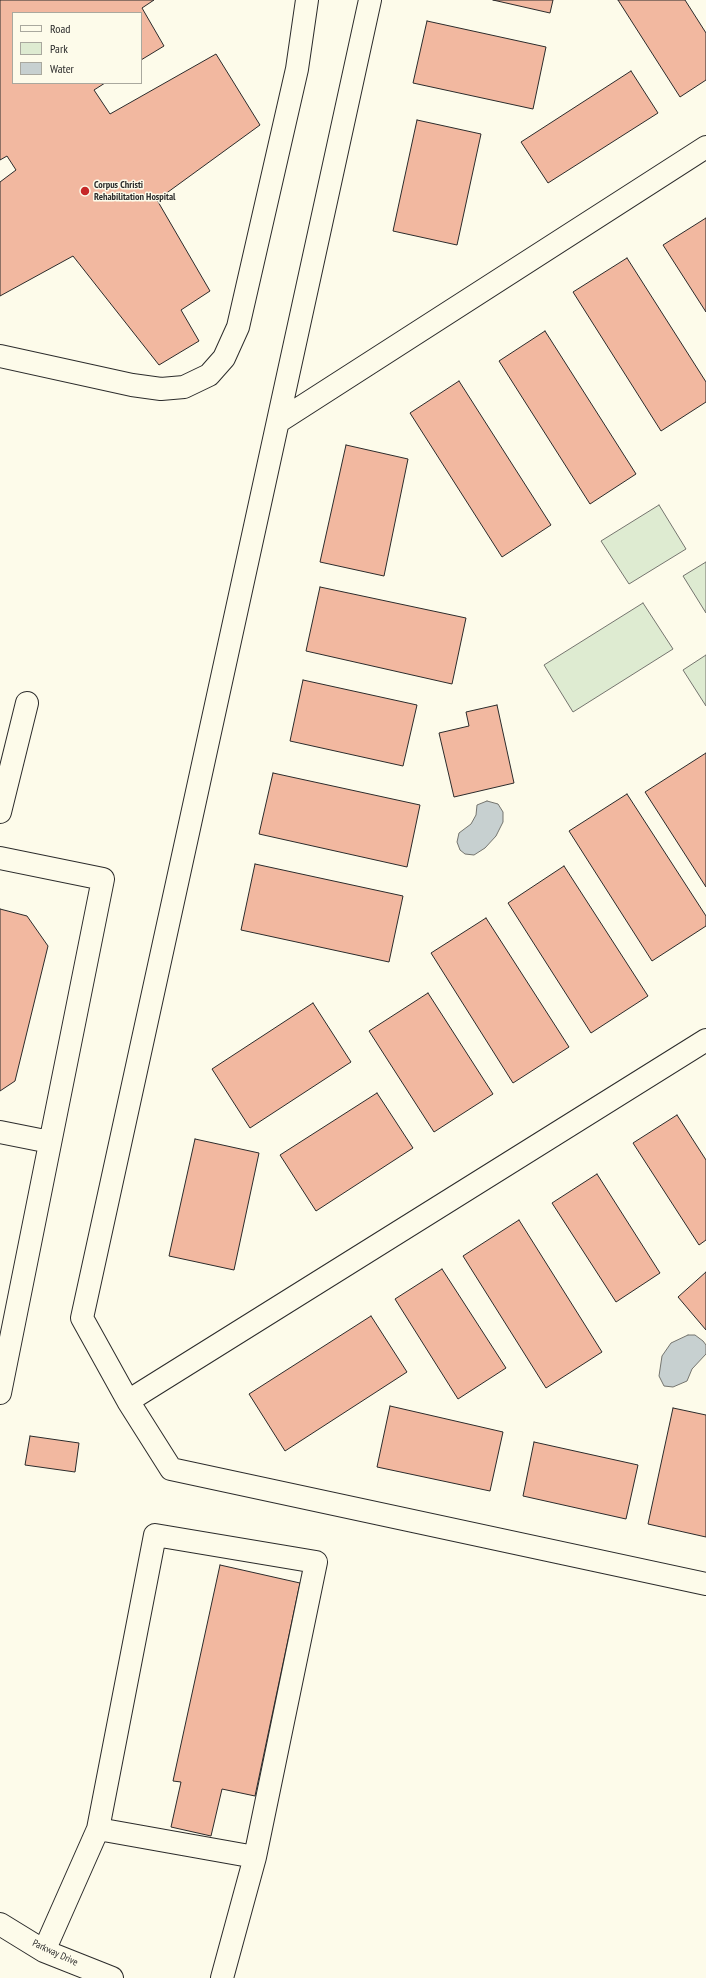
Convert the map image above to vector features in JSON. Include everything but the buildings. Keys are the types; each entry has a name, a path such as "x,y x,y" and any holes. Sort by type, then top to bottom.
{"street":[{"path":"0,356 132,385 161,389 184,387 209,375 224,358 240,320 297,69 307,0"},
{"path":"370,0 82,1318 128,1401 171,1469 706,1584"},
{"path":"278,422 706,147"},
{"path":"0,812 28,702"},
{"path":"0,858 103,879 0,1393"},
{"path":"128,1401 706,1040"},
{"path":"0,1132 50,1142"},
{"path":"44,1951 98,1829 155,1535 316,1562 255,1858 222,1978"},
{"path":"98,1829 255,1858"},
{"name":"Parkway Drive","path":"0,1924 44,1951 112,1978"}],"green space":[{"path":"659,505 686,549 629,584 601,541"},
{"path":"706,562 706,613 683,576"},
{"path":"643,603 673,649 573,712 544,665"},
{"path":"706,655 706,706 683,670"}],"water":[{"path":"487,801 498,804 503,812 503,822 496,836 485,848 474,855 465,854 460,850 457,842 459,833 471,824 476,815 477,805"},
{"path":"688,1335 695,1335 703,1341 706,1345 706,1354 692,1369 687,1381 673,1387 664,1386 659,1376 662,1356 671,1343"}],"place":[{"name":"Corpus Christi Rehabilitation Hospital","path":"85,191"}]}
